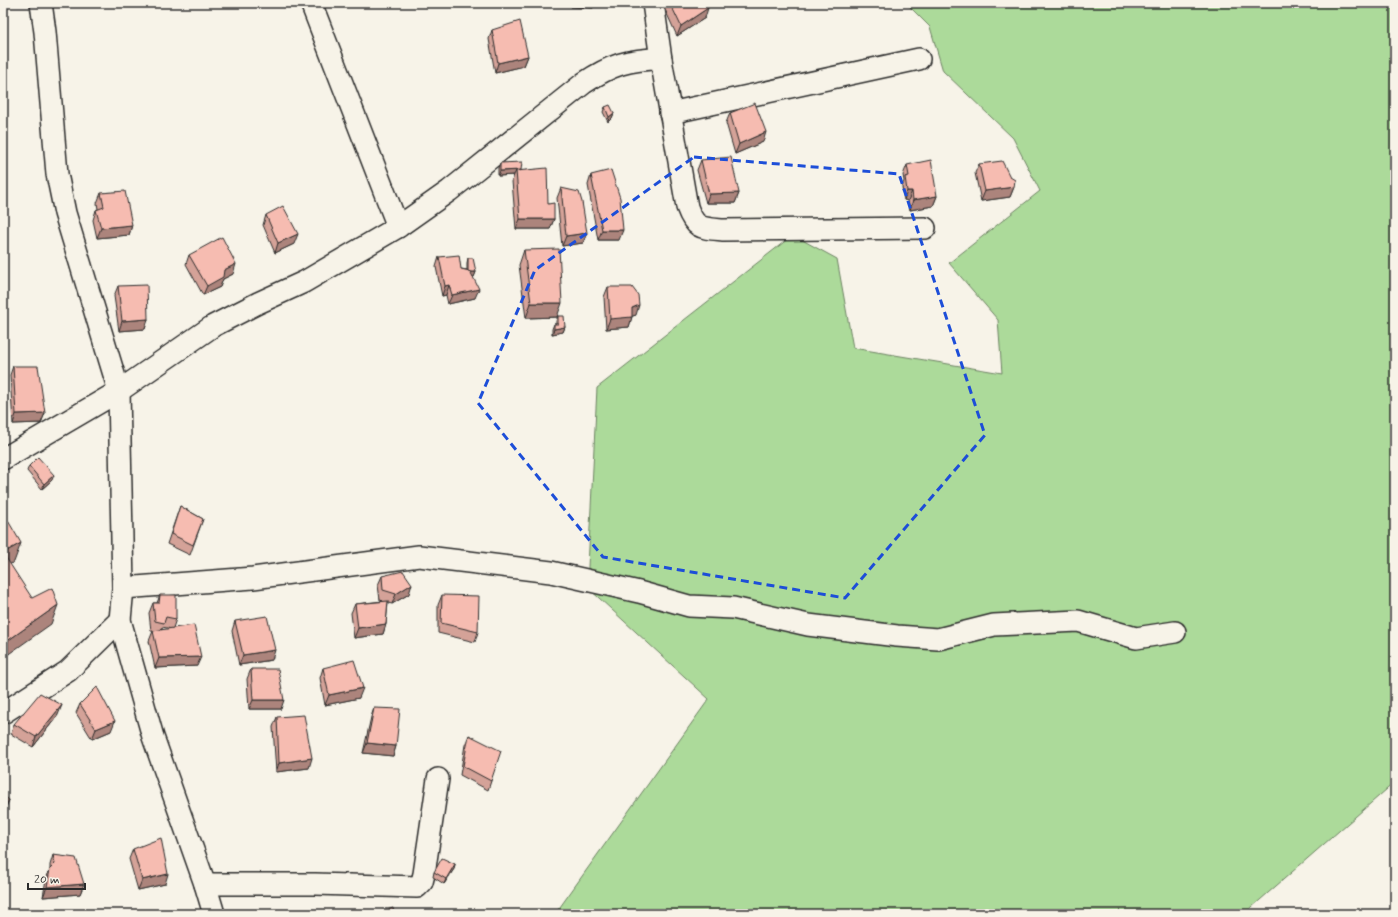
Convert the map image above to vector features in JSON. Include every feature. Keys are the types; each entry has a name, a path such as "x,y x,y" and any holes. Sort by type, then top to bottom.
{"street":[{"path":"41,3 60,195 64,213 118,391 123,588 120,620 153,736 205,884 214,914"},
{"path":"311,3 398,227"},
{"path":"653,3 661,59 687,207 693,222 705,228 723,230 925,228"},
{"path":"3,459 118,391 213,326 304,282 398,227 449,191 584,83 602,71 618,64 631,61 661,59"},
{"path":"670,113 919,59"},
{"path":"123,588 254,578 419,556 551,572 639,592 689,606 732,608 808,626 897,636 938,639 994,625 1078,621 1136,638 1175,632"},
{"path":"3,713 68,671 120,620"},
{"path":"205,884 315,884 417,887 422,882 424,874 438,779"}],"highlighted area":[{"path":"694,157 899,174 985,435 845,598 603,557 478,403 535,270"}],"green space":[{"path":"906,3 1395,3 1395,782 1244,914 555,914 709,699 587,587 597,388 793,235 837,259 853,348 1002,373 998,320 949,263 1040,191 1013,138 943,71 930,27"}],"building":[{"path":"670,3 706,3 708,8 681,26"},
{"path":"520,21 528,56 498,63 492,30"},
{"path":"755,103 766,132 739,144 730,113"},
{"path":"610,105 614,113 609,117 605,107"},
{"path":"731,157 739,193 709,194 701,160"},
{"path":"931,160 937,196 913,200 912,191 907,191 905,177 909,176 907,165"},
{"path":"1002,161 1010,177 1015,180 1014,187 985,191 979,164"},
{"path":"522,162 521,170 500,171 500,163"},
{"path":"547,168 548,204 554,203 554,219 520,219 516,171"},
{"path":"611,170 620,198 623,230 602,230 591,175"},
{"path":"561,188 579,192 587,233 566,236"},
{"path":"125,191 132,225 101,228 96,210 104,207 101,193"},
{"path":"283,206 298,234 278,243 266,215"},
{"path":"222,237 236,264 224,270 223,277 207,286 189,255"},
{"path":"559,249 562,303 531,303 524,250"},
{"path":"459,255 461,269 470,271 479,289 452,295 449,285 445,286 439,257"},
{"path":"468,258 473,258 476,272 468,271"},
{"path":"147,285 148,319 122,321 118,286"},
{"path":"608,287 632,287 638,295 639,305 632,308 632,317 610,319"},
{"path":"558,316 564,316 565,327 554,329 554,324 558,324"},
{"path":"13,366 38,366 45,413 16,414"},
{"path":"38,457 54,475 44,484 29,466"},
{"path":"180,506 203,519 193,545 171,534"},
{"path":"7,519 21,543 3,553 3,522"},
{"path":"3,553 32,598 52,588 58,605 3,644"},
{"path":"403,571 412,584 396,594 383,590 382,576"},
{"path":"160,595 176,595 176,619 166,617 164,623 155,621 153,603 159,603"},
{"path":"442,595 479,596 478,632 441,623"},
{"path":"388,601 386,624 358,628 355,604"},
{"path":"267,616 275,650 243,655 235,621"},
{"path":"194,625 201,657 159,658 153,631"},
{"path":"354,660 363,688 329,695 323,668"},
{"path":"251,669 278,669 284,700 253,700"},
{"path":"97,687 115,721 96,729 80,704"},
{"path":"40,693 62,705 36,737 14,724"},
{"path":"374,708 400,709 396,746 367,743"},
{"path":"304,715 312,758 279,763 277,717"},
{"path":"469,735 501,751 491,781 463,766"},
{"path":"3,795 9,800 3,811"},
{"path":"161,838 168,874 142,880 133,849"},
{"path":"53,855 76,858 84,884 47,887 50,869 55,864"},
{"path":"442,858 455,864 446,879 434,872"},
{"path":"393,908 394,914 380,914 380,912"},
{"path":"286,910 309,911 312,914 287,914"}]}
